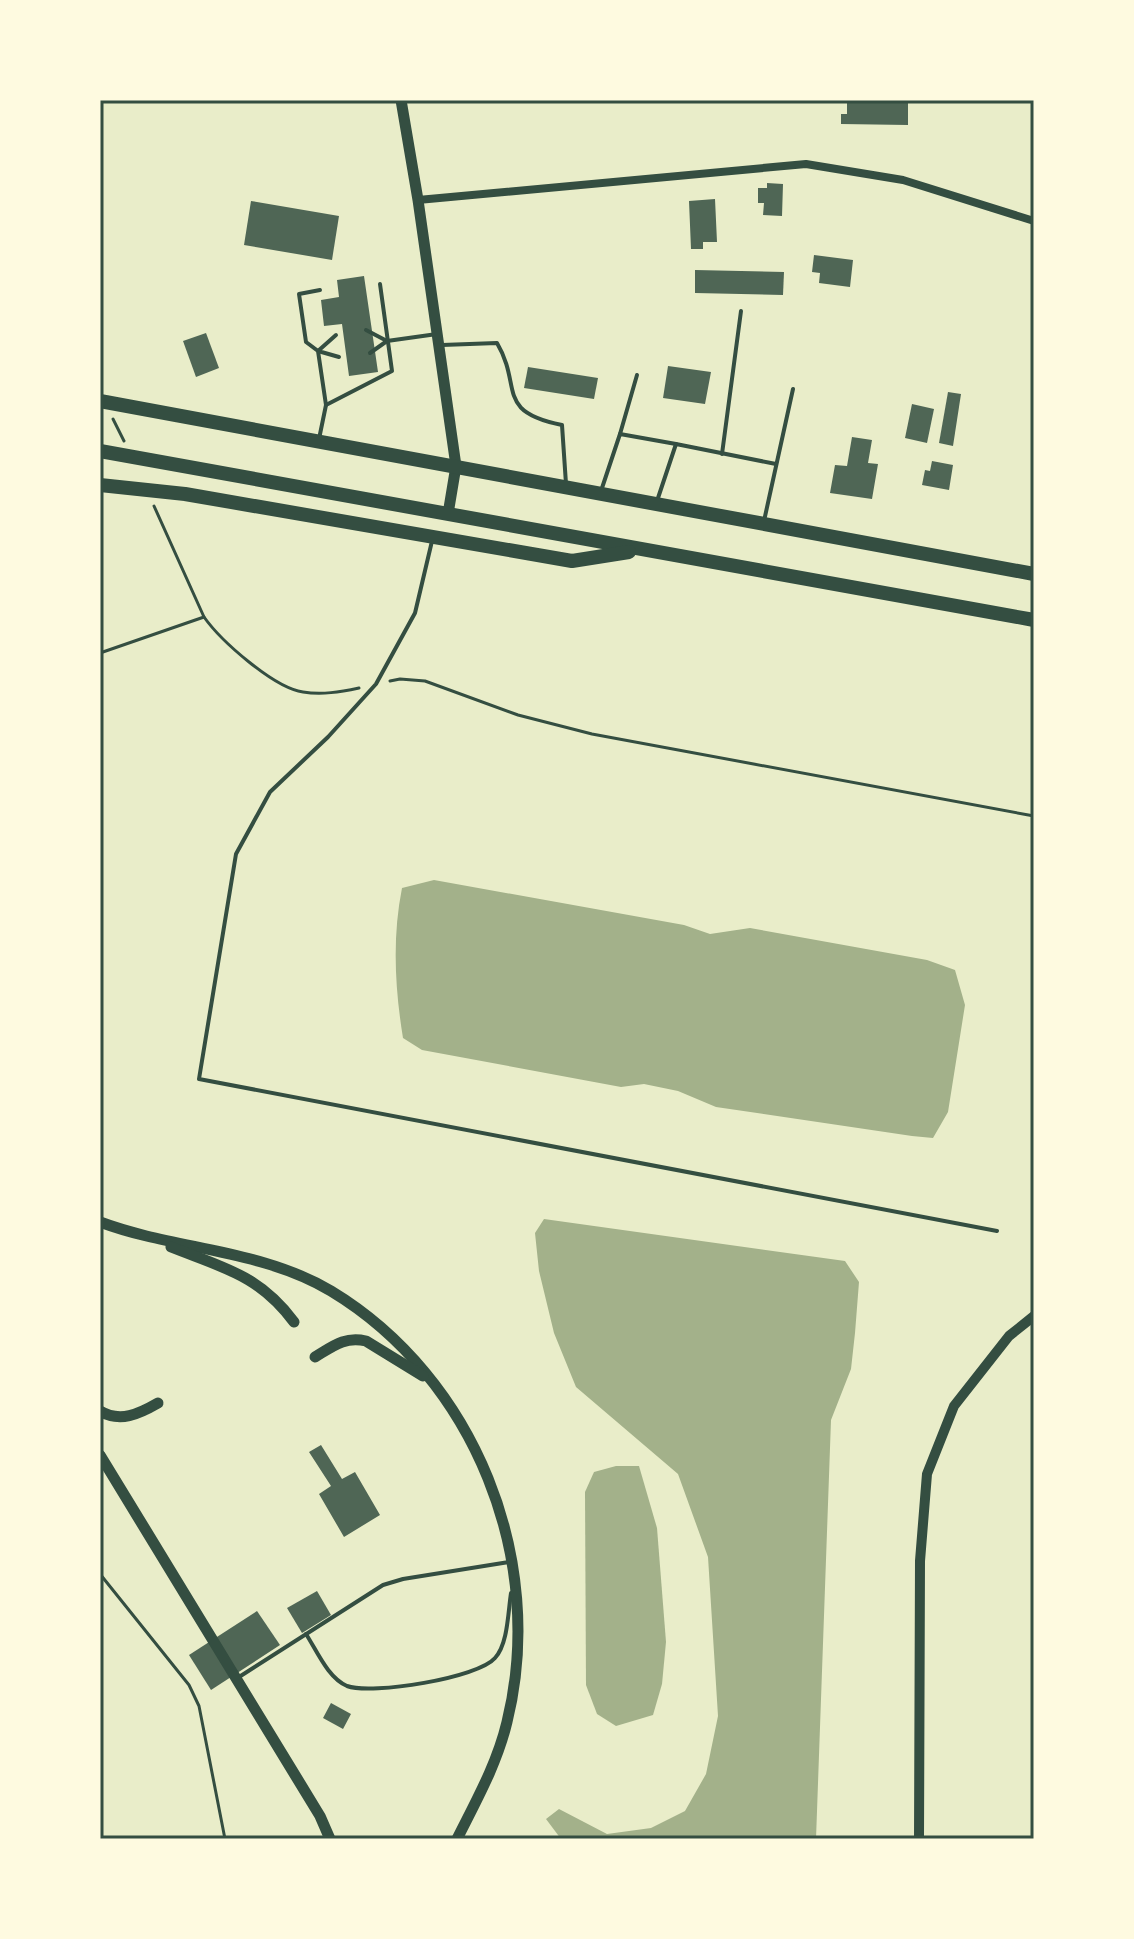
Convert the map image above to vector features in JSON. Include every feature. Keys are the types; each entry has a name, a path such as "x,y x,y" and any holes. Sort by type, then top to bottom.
{"highway":[{"path":"100,401 1034,574"},
{"path":"100,451 1034,620"},
{"path":"100,485 185,494 572,561 643,550"}],"main road":[{"path":"401,100 456,466 448,514"},
{"path":"100,1222 254,1282 278,1301 294,1322"},
{"path":"141,1236 266,1263 330,1291 397,1341 434,1382 453,1409 489,1478 511,1561 516,1661 507,1722 488,1781 457,1839"},
{"path":"315,1357 340,1342 357,1339 366,1341 434,1382"},
{"path":"100,1411 110,1416 130,1416 158,1403"},
{"path":"100,1455 320,1816 330,1839"}],"street":[{"path":"418,200 806,164 903,180 1034,221"},
{"path":"919,1839 920,1561 927,1474 954,1406 1009,1336 1034,1316"}],"lane":[{"path":"326,405 392,371 380,284"},
{"path":"320,290 299,294 306,342 318,351 339,357"},
{"path":"722,454 741,311"},
{"path":"366,330 387,341 497,343 510,389 522,409 535,419 562,425 566,487"},
{"path":"318,351 336,335"},
{"path":"370,353 387,341"},
{"path":"318,351 326,405 319,441"},
{"path":"600,493 637,375"},
{"path":"763,523 793,389"},
{"path":"620,434 776,464"},
{"path":"656,503 676,444"},
{"path":"433,539 415,613 376,684 328,737 270,792 236,854 199,1079 997,1231"},
{"path":"237,1678 393,1581 511,1561"},
{"path":"306,1634 333,1676 348,1686 376,1689 462,1675 484,1668 501,1649 514,1579"}],"path":[{"path":"189,583 212,628 257,669 300,692 335,693 400,679 425,681 518,715 592,734 1034,816"},
{"path":"100,653 204,617"},
{"path":"100,1574 189,1685 199,1706 225,1839"}],"shaded area":[{"path":"434,880 684,925 710,934 750,928 927,960 955,970 965,1005 948,1112 933,1138 912,1136 716,1107 678,1091 644,1084 621,1087 422,1050 403,1038 398,1001 397,926 402,888"},
{"path":"544,1219 845,1261 859,1282 851,1369 831,1420 816,1839 561,1839 546,1819 559,1809 607,1834 651,1828 685,1811 706,1774 718,1716 708,1557 678,1474 576,1387 554,1333 539,1271 535,1233"},
{"path":"616,1466 639,1466 657,1528 666,1642 662,1684 653,1715 616,1726 597,1714 586,1685 585,1492 594,1472"}],"building":[{"path":"908,101 908,125 841,124 841,114 847,114 847,102"},
{"path":"767,183 783,184 782,216 763,215 764,203 758,203 758,188 767,188"},
{"path":"715,199 717,242 703,242 703,249 691,249 689,201"},
{"path":"251,201 339,216 332,260 244,245"},
{"path":"814,255 853,260 850,287 819,283 820,273 812,272"},
{"path":"695,270 784,272 783,295 695,293"},
{"path":"364,276 378,372 349,376 342,324 324,326 321,300 339,297 337,280"},
{"path":"206,333 219,368 196,377 183,341"},
{"path":"668,366 711,372 705,404 663,398"},
{"path":"528,367 598,378 594,399 524,388"},
{"path":"948,392 961,394 953,446 939,443"},
{"path":"912,404 934,409 927,443 905,438"},
{"path":"852,437 872,440 868,463 878,464 872,499 830,493 835,465 847,466"},
{"path":"932,461 953,465 949,490 922,485 925,470 930,471"},
{"path":"321,1445 342,1479 355,1472 380,1515 344,1537 319,1494 331,1486 309,1452"},
{"path":"317,1591 331,1615 302,1633 287,1608"},
{"path":"257,1611 280,1645 211,1690 189,1655"},
{"path":"331,1703 351,1714 343,1729 323,1718"}]}
